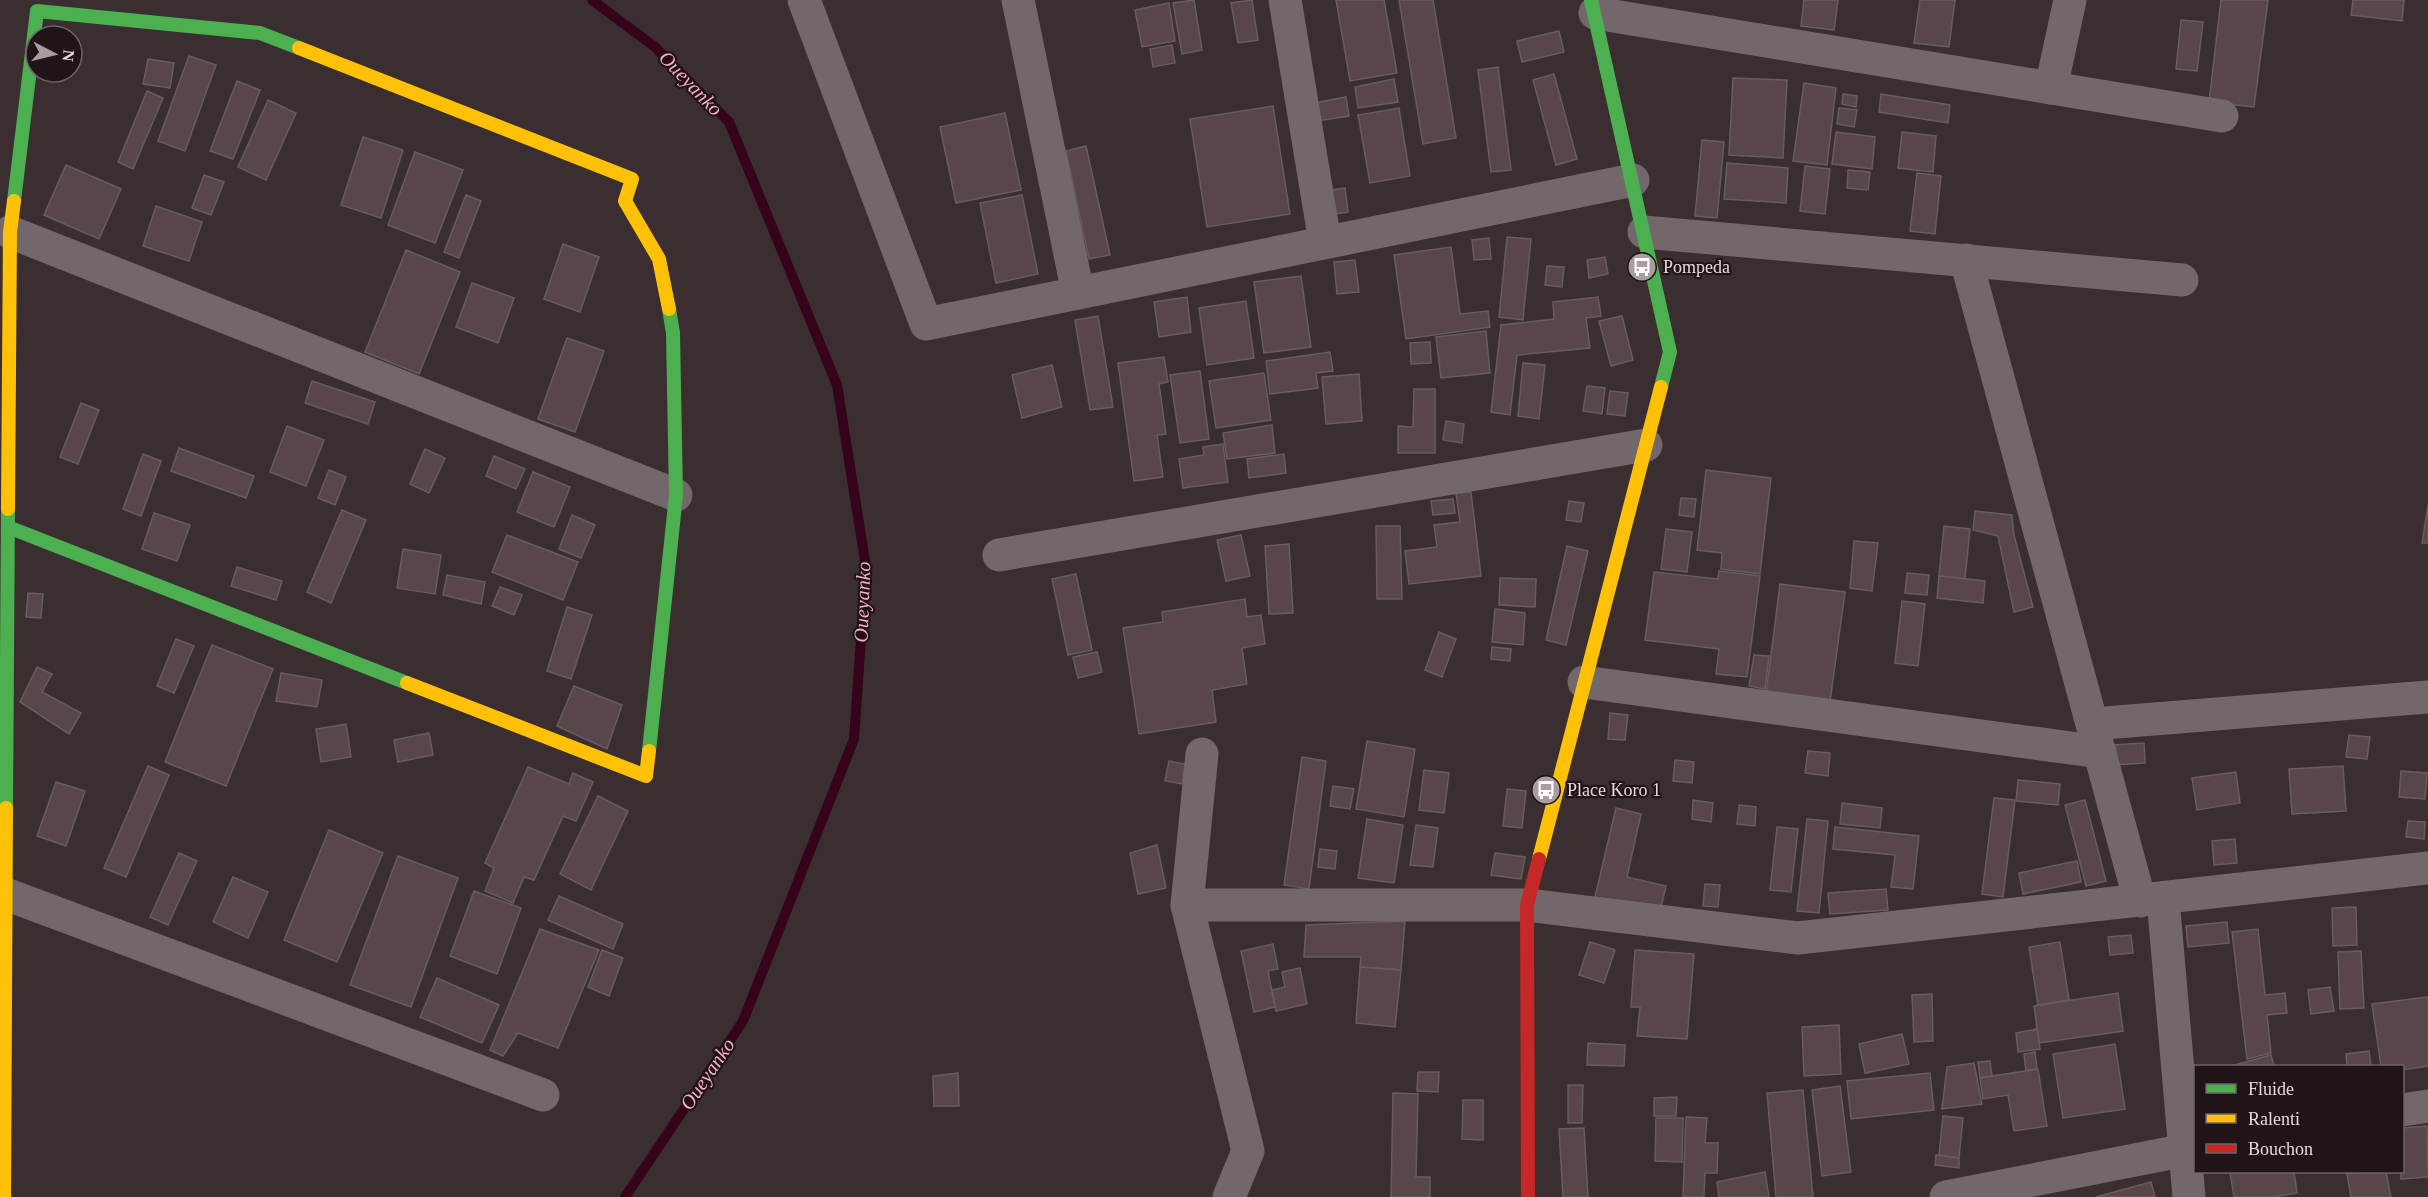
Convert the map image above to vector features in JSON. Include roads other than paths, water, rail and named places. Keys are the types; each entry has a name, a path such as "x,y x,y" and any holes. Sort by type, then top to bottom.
{"street":[{"path":"804,0 926,324 1633,180"},
{"path":"1018,0 1078,293"},
{"path":"1285,0 1325,242"},
{"path":"2051,88 2070,0"},
{"path":"1528,1197 1527,905 1670,352 1593,6 2051,88 2222,116"},
{"path":"4,1197 3,894 10,232 37,11 260,33 632,179 625,201 659,259 673,333 676,495 646,776 8,527"},
{"path":"10,232 676,495"},
{"path":"1644,232 2181,280"},
{"path":"1966,260 2096,738 2152,900 2190,1149 2189,1197"},
{"path":"999,555 1646,445"},
{"path":"1584,681 2096,738 2428,697"},
{"path":"1202,754 1187,906 1248,1150 1229,1197"},
{"path":"1187,906 1527,905 1798,938 2428,868"},
{"path":"3,894 543,1095"},
{"path":"2404,1110 2428,1106"},
{"path":"1946,1197 2190,1149"}],"waterway":[{"name":"Oueyanko","path":"592,0 655,47 729,122 837,385 866,567 854,739 743,1021 625,1197"}],"place":[{"name":"Pompeda","path":"1642,267"},
{"name":"Place Koro 1","path":"1546,790"}]}
